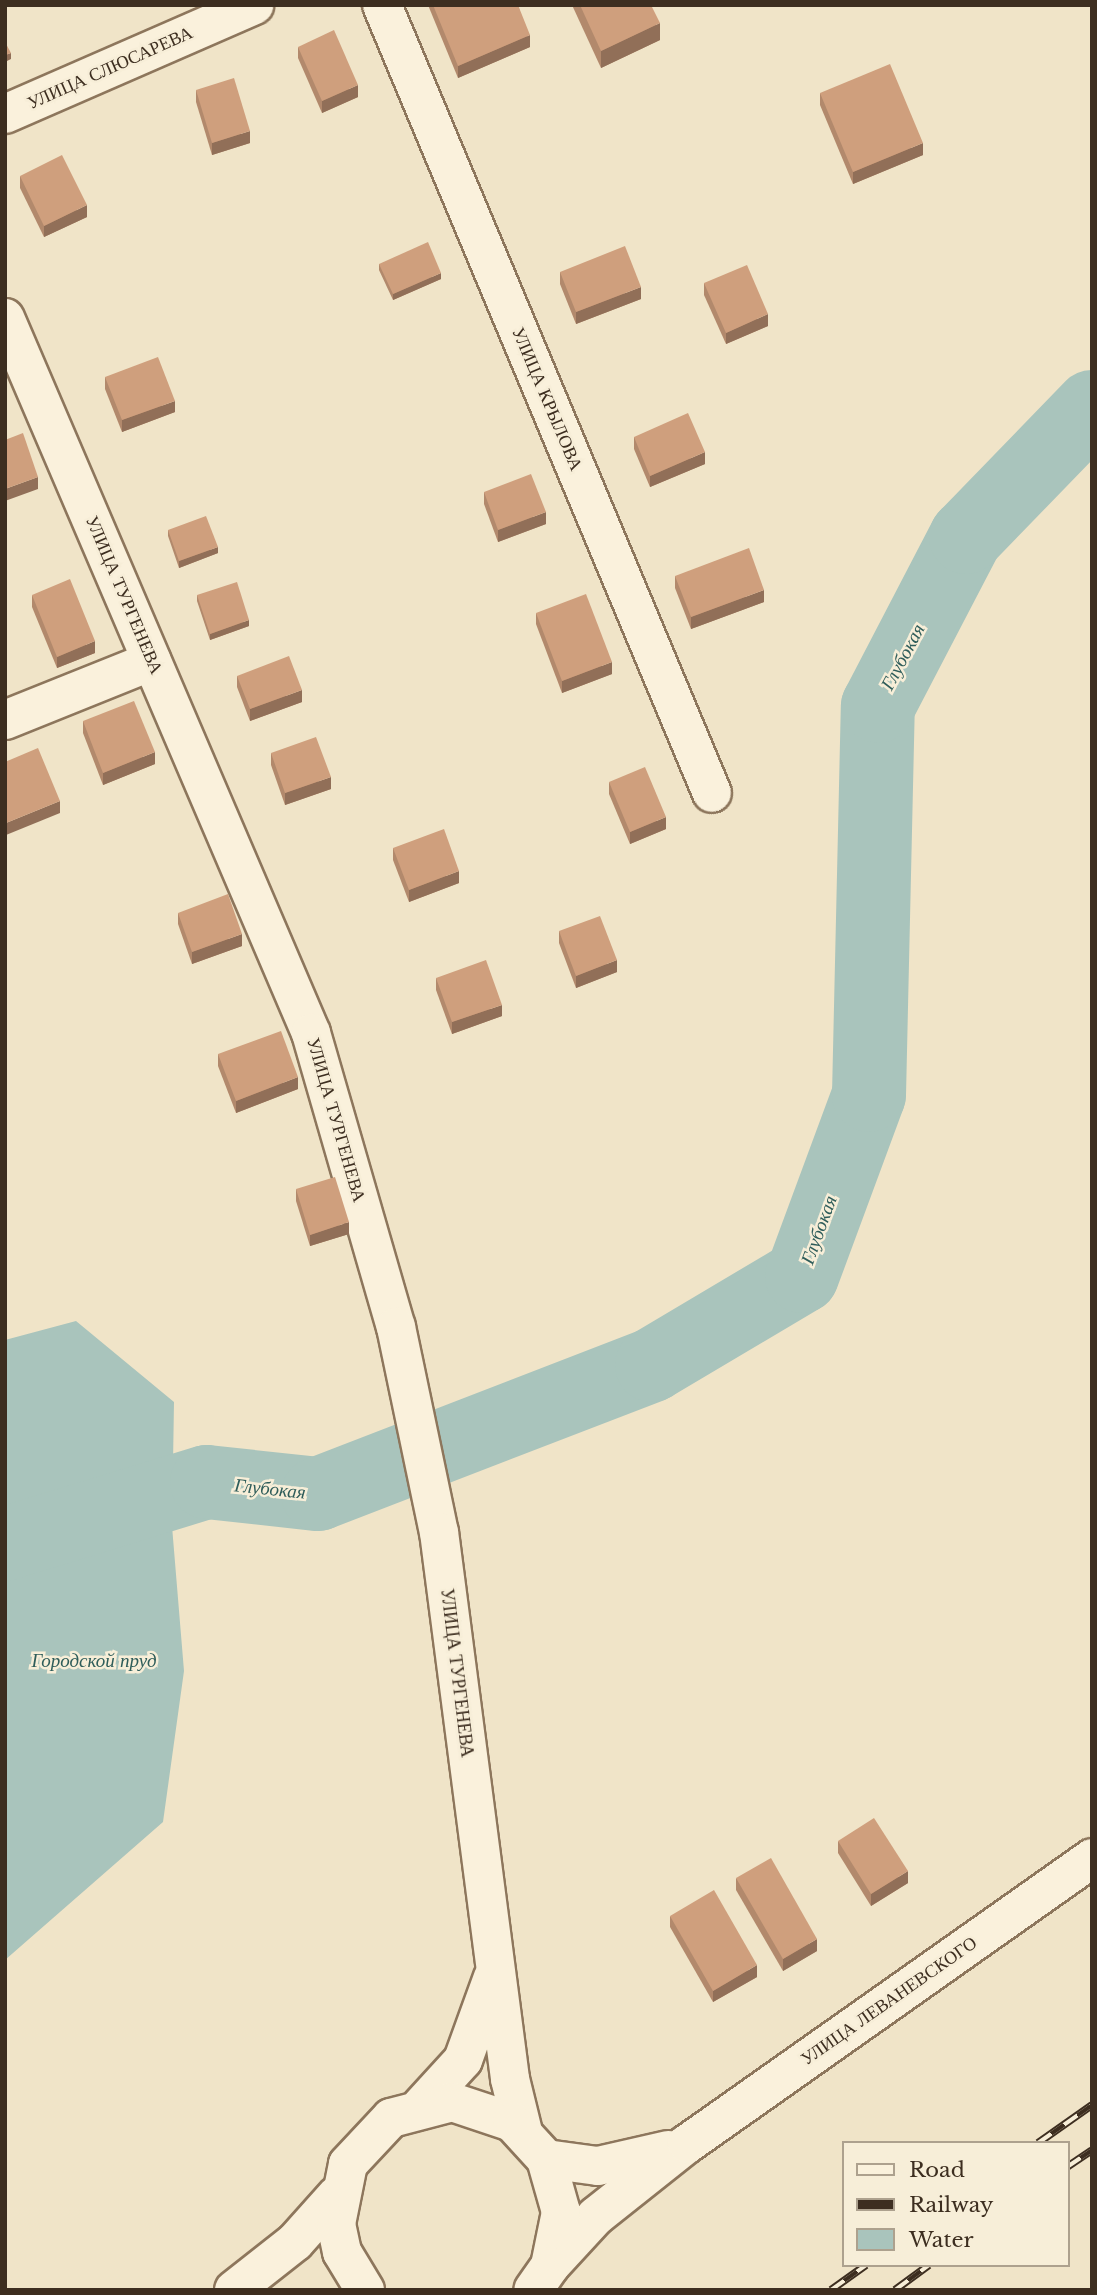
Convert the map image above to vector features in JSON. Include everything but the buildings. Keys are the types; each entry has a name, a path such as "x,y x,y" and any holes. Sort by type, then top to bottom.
{"main road":[{"name":"УЛИЦА СЛЮСАРЕВА","path":"5,114 254,5"},
{"name":"УЛИЦА КРЫЛОВА","path":"382,5 712,793"},
{"name":"УЛИЦА ТУРГЕНЕВА","path":"5,318 311,1033 396,1327 439,1532 495,1972 535,2145 561,2212 541,2278"},
{"path":"5,720 152,661"},
{"name":"УЛИЦА ЛЕВАНЕВСКОГО","path":"541,2278 596,2216 687,2144 1092,1858"},
{"name":"УЛИЦА ТУРГЕНЕВА","path":"421,2106 463,2060 495,1972"},
{"path":"234,2290 295,2242 337,2195 366,2138 421,2106 484,2108 535,2145"},
{"name":"УЛИЦА ЛЕВАНЕВСКОГО","path":"535,2145 598,2166 687,2144"},
{"path":"337,2195 342,2252 365,2290"}],"water":[{"name":"Городской пруд","path":"76,1321 174,1402 172,1526 184,1671 163,1822 5,1960 5,1340"}],"waterway":[{"name":"Глубокая","path":"5,1544 207,1482 318,1494 652,1365 802,1276 869,1095 878,706 966,537 1092,407"}],"railway":[{"path":"1041,2141 1092,2105"},
{"path":"1069,2166 1092,2150"},
{"path":"831,2290 863,2267"},
{"path":"895,2290 926,2267"}]}
